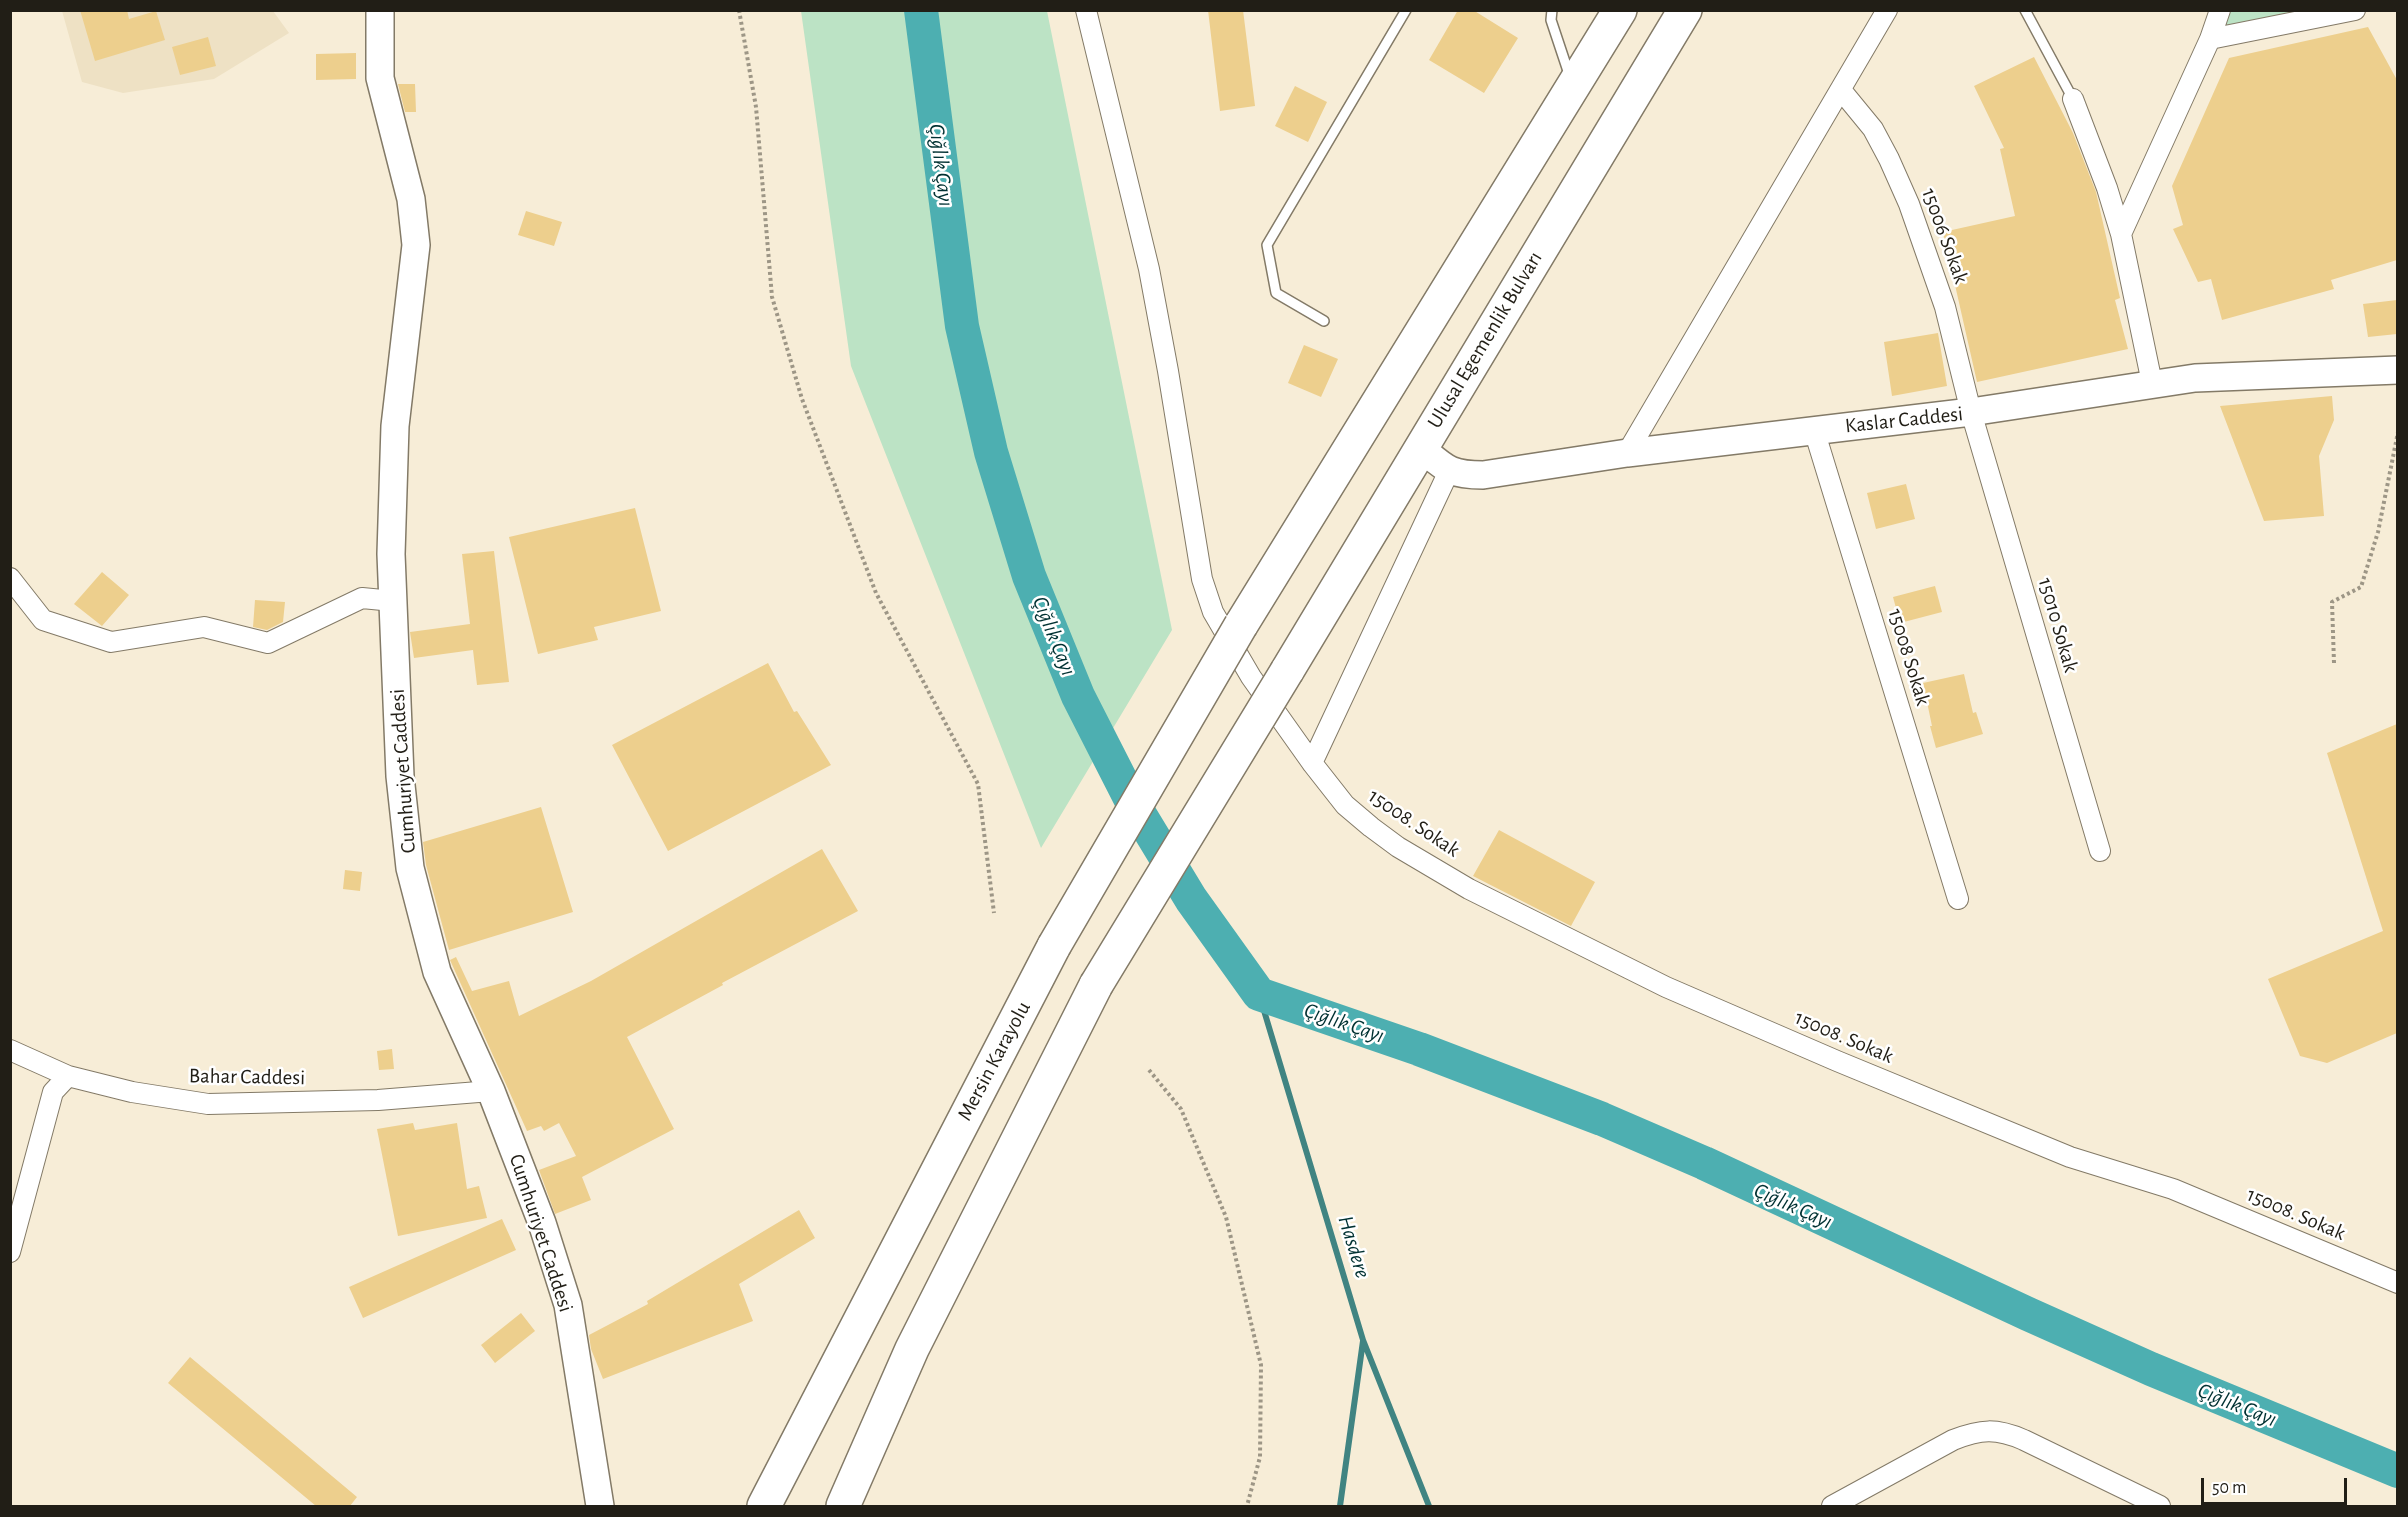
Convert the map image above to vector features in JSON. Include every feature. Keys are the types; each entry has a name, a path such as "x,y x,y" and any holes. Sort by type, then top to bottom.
{"highway":[{"path":"1573,87 1620,10"},
{"name":"Ulusal Egemenlik Bulvarı","path":"843,1506 912,1349 1096,985 1685,10"},
{"name":"Mersin Karayolu","path":"764,1506 1054,946 1241,625 1573,87"}],"street":[{"name":"Cumhuriyet Caddesi","path":"380,10 380,78 411,199 416,245 395,426 391,554 400,776 410,868 437,972 490,1091 542,1223 568,1305 600,1506"},
{"name":"15008. Sokak","path":"1086,10 1149,269 1202,579 1213,612 1228,641 1312,763 1345,805 1398,847 1469,889 1666,987 1837,1061 2070,1157 2173,1189 2397,1283"},
{"path":"1626,453 1887,10"},
{"path":"2121,234 2210,39 2220,10"},
{"path":"2210,39 2355,10"},
{"name":"15006 Sokak","path":"1841,90 1873,129 1909,204 1955,341 1971,412"},
{"path":"2073,99 2107,188 2121,234 2152,383"},
{"name":"Kaslar Caddesi","path":"1449,471 1466,475 1483,475 1626,453 1971,412 2195,378 2397,370"},
{"name":"15010 Sokak","path":"1971,412 2100,851"},
{"name":"15008 Sokak","path":"1814,430 1958,899"},
{"path":"1312,763 1449,471 1420,448"},
{"path":"10,578 43,620 111,642 204,627 268,643 362,598 393,602"},
{"name":"Bahar Caddesi","path":"10,1050 68,1076 132,1092 208,1104 378,1100 490,1091"},
{"path":"10,1252 53,1092 68,1076"},
{"path":"1832,1506 1953,1440 1972,1432 1990,1430 2016,1437 2160,1506"}],"lane":[{"path":"1324,321 1276,293 1267,245 1406,10"},
{"path":"1552,10 1551,20 1573,87"},
{"path":"2025,10 2073,99"}],"path":[{"path":"739,10 756,107 772,297 802,399 876,593 978,784 994,913"},
{"path":"2334,663 2332,602 2361,587 2378,532 2397,432"},
{"path":"1149,1070 1181,1109 1226,1217 1261,1365 1260,1457 1247,1506"}],"shaded area":[{"path":"62,11 273,11 289,33 214,79 123,93 82,82"}],"green space":[{"path":"801,11 1047,11 1172,630 1041,848 851,366"},
{"path":"2220,11 2355,11 2210,39"}],"building":[{"path":"80,10 127,10 129,19 156,11 165,40 95,61"},
{"path":"1208,10 1243,10 1255,106 1220,111"},
{"path":"1458,10 1473,10 1518,38 1484,93 1429,60"},
{"path":"2368,27 2397,80 2397,260 2331,280 2334,289 2222,320 2211,279 2198,282 2173,229 2183,225 2172,186 2229,58"},
{"path":"208,37 216,66 180,75 172,47"},
{"path":"356,53 356,79 316,80 316,54"},
{"path":"2034,57 2073,133 2096,192 2120,298 2115,300 2128,349 1977,382 1943,232 2015,216 2000,149 2004,148 1974,86"},
{"path":"398,84 415,84 416,112 405,112"},
{"path":"1295,86 1327,102 1308,142 1275,126"},
{"path":"526,211 562,222 554,246 518,235"},
{"path":"2397,300 2397,334 2368,337 2363,304"},
{"path":"1938,333 1947,386 1892,396 1884,342"},
{"path":"1304,345 1338,359 1321,397 1288,383"},
{"path":"2332,396 2334,420 2319,456 2324,516 2264,521 2220,406"},
{"path":"1906,484 1915,519 1876,529 1867,493"},
{"path":"635,508 661,611 594,627 598,640 538,654 509,537"},
{"path":"494,551 509,682 477,685 473,650 414,658 410,632 470,624 462,554"},
{"path":"102,572 129,595 102,626 74,604"},
{"path":"1935,586 1942,612 1900,623 1893,597"},
{"path":"255,600 285,602 283,622 267,630 253,627"},
{"path":"768,663 794,712 797,711 831,765 668,851 612,745"},
{"path":"1964,674 1973,713 1976,712 1983,734 1936,748 1923,683"},
{"path":"2397,724 2397,1033 2327,1063 2300,1056 2268,979 2383,931 2327,753"},
{"path":"541,807 573,912 449,950 426,865 423,842"},
{"path":"1499,830 1595,882 1571,926 1473,876"},
{"path":"822,849 858,911 722,983 723,985 627,1037 674,1129 582,1177 591,1200 555,1214 539,1170 576,1156 559,1123 544,1131 541,1126 527,1131 450,960 456,957 472,991 509,981 519,1016 591,981"},
{"path":"345,870 362,872 360,891 343,889"},
{"path":"392,1049 394,1069 379,1070 377,1051"},
{"path":"413,1123 415,1130 457,1123 467,1189 479,1186 487,1218 398,1236 377,1129"},
{"path":"799,1210 815,1238 739,1284 753,1321 603,1379 591,1349 589,1335 648,1304 647,1301"},
{"path":"502,1219 516,1250 363,1318 349,1287"},
{"path":"521,1313 535,1331 495,1363 481,1345"},
{"path":"190,1357 357,1497 350,1506 316,1506 168,1383"}],"waterway":[{"name":"Çığlık Çayı","path":"921,10 962,326 991,452 1029,576 1078,696 1131,800 1191,899 1259,994 1419,1049 1602,1119 1704,1163 2151,1369 2398,1471"},
{"name":"Hasdere","path":"1259,994 1363,1340 1429,1506"},
{"path":"1340,1506 1363,1341"}]}
